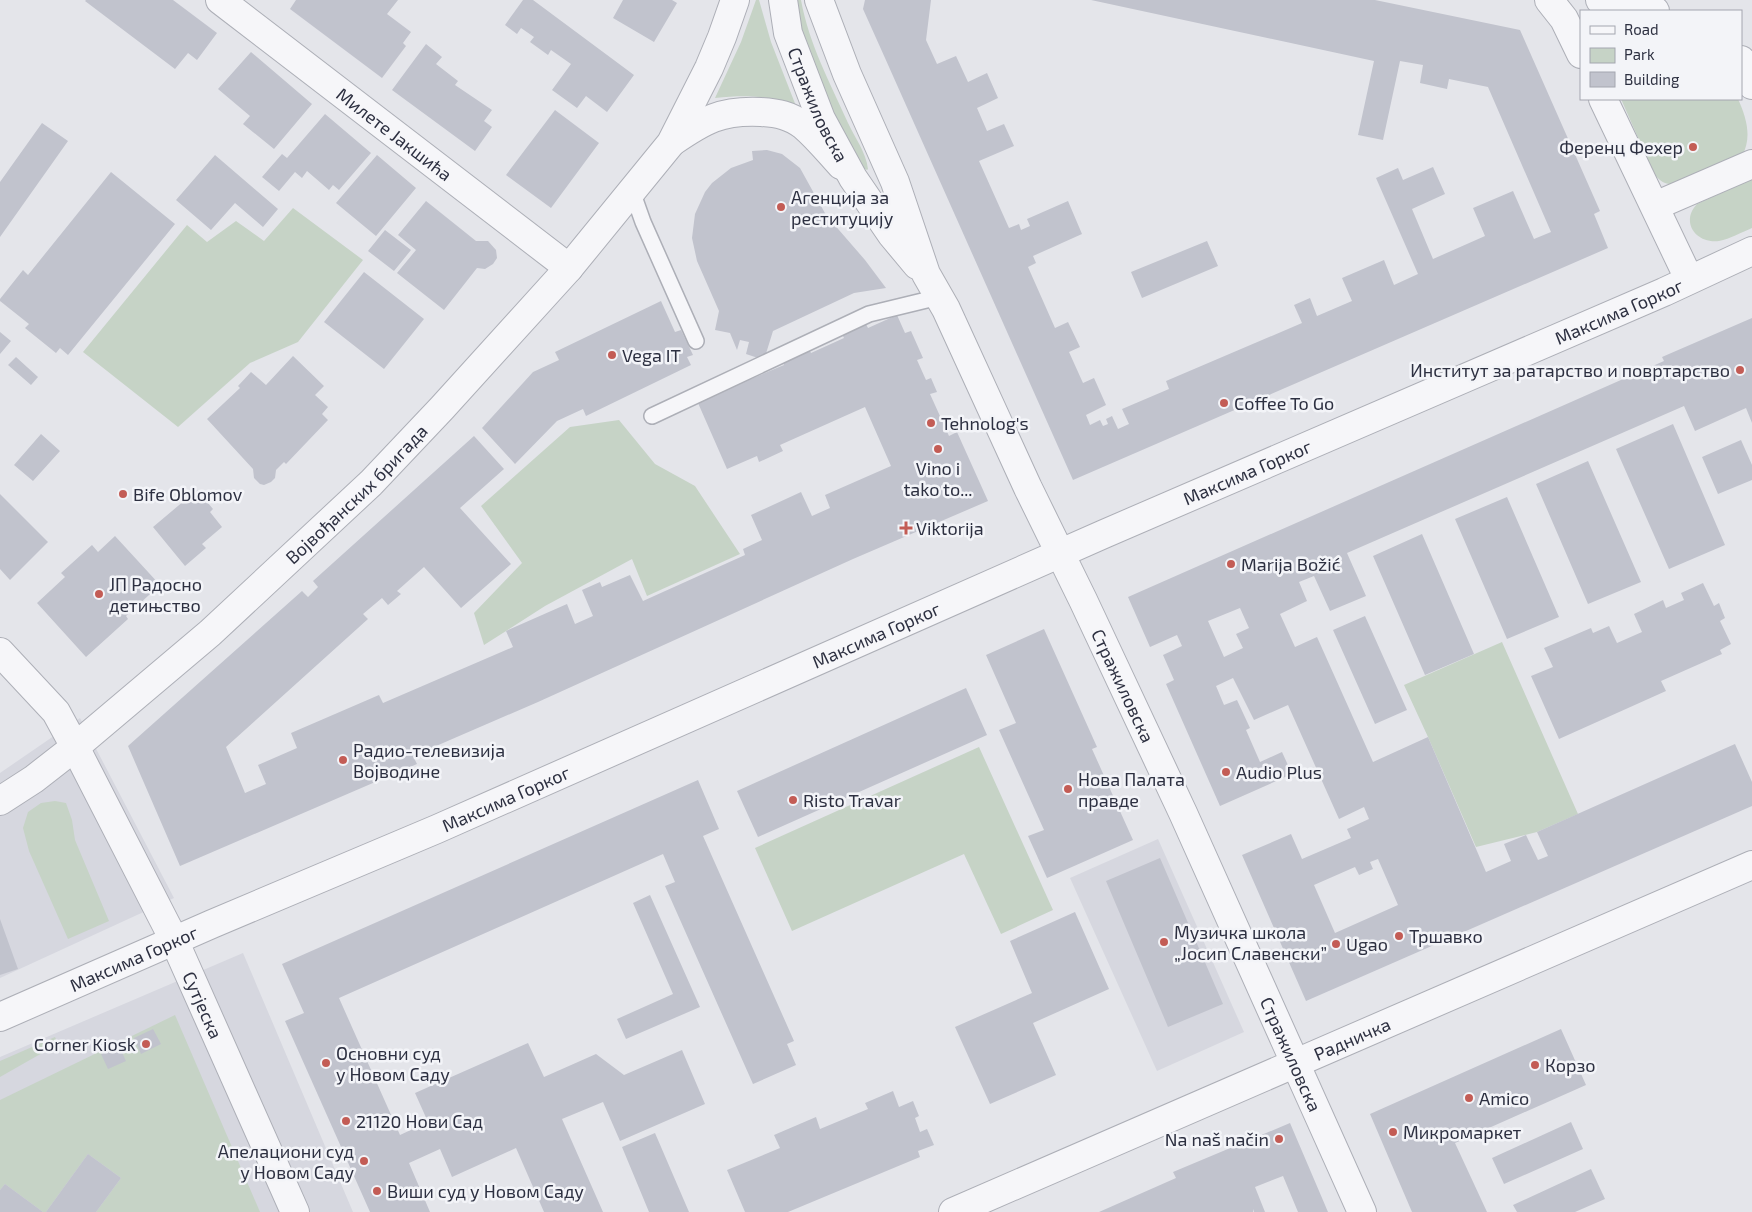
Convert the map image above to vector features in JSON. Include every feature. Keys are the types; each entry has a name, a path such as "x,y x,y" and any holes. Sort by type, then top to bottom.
{"street":[{"name":"Милете Јакшића","path":"220,0 569,268"},
{"name":"Војвођанских бригада","path":"0,801 34,779 75,747 210,633 371,483 442,408 569,268 671,143 706,74 736,0"},
{"name":"Стражиловска","path":"782,0 788,33 821,119 853,178 892,235 932,286"},
{"name":"Стражиловска","path":"820,0 847,74 895,182 932,286 1183,813 1362,1212"},
{"path":"1549,0 1564,19 1580,52"},
{"path":"1600,0 1650,10"},
{"path":"1742,62 1752,85"},
{"path":"1603,100 1688,279"},
{"name":"Војвођанских бригада","path":"671,143 696,126 724,114 732,112 780,113 802,125 853,178"},
{"path":"1655,206 1752,164"},
{"name":"Максима Горког","path":"0,1017 174,940 438,829 1061,554 1664,292 1688,279 1752,251"},
{"name":"Сутјеска","path":"0,652 56,712 75,747 174,940 296,1212"},
{"name":"Радничка","path":"953,1212 1752,865"}],"lane":[{"path":"632,191 643,222 696,341"},
{"path":"652,416 932,286"}],"shaded area":[{"path":"80,718 174,898 0,978 0,773"},
{"path":"1158,839 1244,1032 1157,1071 1070,878"},
{"path":"243,953 353,1212 0,1212 0,1057"}],"green space":[{"path":"756,0 759,0 771,42 796,106 756,97 715,98 741,42"},
{"path":"794,0 801,0 815,48 827,78 863,151 867,170 862,167 821,86 805,44"},
{"path":"1621,100 1738,100 1744,114 1748,135 1742,156 1676,184 1664,182 1654,174"},
{"path":"1752,179 1752,228 1719,241 1703,239 1697,235 1690,224 1690,218 1697,204"},
{"path":"293,208 363,260 298,342 250,363 178,427 83,352 187,225 207,242 236,221 264,241"},
{"path":"619,420 655,464 695,486 740,554 647,596 632,559 545,606 484,645 474,613 522,563 481,506 570,427"},
{"path":"1502,642 1578,814 1537,832 1476,847 1404,685"},
{"path":"979,747 1053,910 1001,934 964,854 792,931 755,848"},
{"path":"55,801 66,803 72,820 75,840 109,921 68,939 29,851 23,828 28,812 41,803"},
{"path":"175,1015 260,1212 96,1212 121,1178 88,1154 46,1212 43,1212 5,1184 0,1190 0,1100"},
{"path":"55,1037 58,1044 0,1077 0,1061"}],"building":[{"path":"86,0 173,0 217,33 197,60 188,53 175,69"},
{"path":"296,0 398,0 387,14 411,32 403,43 406,46 382,78 290,9"},
{"path":"523,0 533,0 634,75 607,112 586,96 577,108 552,90 571,64 551,50 548,55 530,42 534,37 521,28 517,34 505,25"},
{"path":"623,0 672,0 677,3 654,42 613,18"},
{"path":"865,0 931,0 926,40 937,64 956,56 968,82 987,73 998,98 977,108 987,131 1004,124 1014,146 979,161 1009,228 1019,224 1021,230 1030,226 1027,219 1068,201 1082,234 1033,256 1036,263 1028,267 1055,328 1068,322 1080,347 1069,352 1083,383 1094,378 1106,405 1086,415 1090,425 1100,420 1103,426 1108,424 1106,419 1112,416 1118,429 1129,424 1122,409 1169,389 1166,381 1302,323 1294,305 1310,298 1317,316 1352,301 1342,278 1384,260 1394,285 1418,274 1376,178 1398,168 1403,180 1433,167 1445,194 1412,209 1433,259 1485,236 1473,208 1513,191 1534,239 1551,232 1488,87 1449,79 1447,89 1420,83 1423,65 1400,61 1383,140 1358,135 1374,61 1091,0 1375,0 1520,30 1600,211 1594,214 1608,248 1073,480 863,9"},
{"path":"426,44 442,57 436,64 458,81 455,85 492,110 484,121 492,127 475,151 392,90"},
{"path":"251,52 312,104 274,149 243,124 250,116 218,89"},
{"path":"555,110 599,143 551,208 506,175"},
{"path":"325,114 371,153 339,190 333,185 329,190 307,171 302,178 295,172 279,191 262,177 282,154 287,158"},
{"path":"42,123 68,141 0,237 0,182"},
{"path":"767,150 782,154 800,168 826,215 865,260 886,288 854,293 773,331 764,360 746,354 749,342 740,340 737,350 730,333 715,330 719,311 697,261 692,238 695,214 705,192 712,183 731,168 753,160 752,151"},
{"path":"215,155 278,209 263,227 235,203 211,230 176,200"},
{"path":"377,155 416,188 376,236 336,203"},
{"path":"111,172 175,224 68,355 60,348 56,353 25,328 29,324 0,301 0,299 23,270 28,275"},
{"path":"426,201 476,241 488,241 496,250 497,258 493,264 485,269 477,268 444,310 397,273 416,250 398,235"},
{"path":"385,230 411,250 394,271 368,251"},
{"path":"1207,241 1218,266 1142,298 1131,272"},
{"path":"364,272 424,319 384,369 324,322"},
{"path":"661,301 675,332 681,330 693,355 687,357 691,365 586,416 583,409 557,421 515,464 482,428 533,372 559,360 555,352"},
{"path":"897,315 905,333 911,331 923,358 917,360 926,380 931,378 937,392 930,394 949,436 957,432 988,501 853,559 538,702 413,756 417,764 180,866 128,746 302,591 308,597 318,587 313,581 474,436 504,469 460,508 511,564 461,608 424,567 397,591 401,594 388,605 382,598 363,614 368,619 226,747 245,793 266,784 258,765 297,748 291,733 379,695 383,703 513,647 506,631 567,604 575,624 593,616 582,590 600,582 602,587 630,575 643,601 745,555 743,549 762,540 751,515 801,492 812,516 830,508 825,495 891,466 865,407 780,445 783,451 759,462 757,456 727,469 698,403 725,391 723,385 749,373 751,379 784,365 781,359 808,347 811,353 844,338 841,332 865,322 868,328"},
{"path":"1752,318 1752,423 1746,408 1695,431 1684,406 1347,553 1366,596 1330,611 1314,576 1299,582 1307,601 1280,614 1295,647 1317,637 1373,762 1428,737 1486,872 1511,861 1504,844 1526,835 1538,860 1548,856 1537,832 1735,744 1752,782 1752,806 1306,1001 1242,855 1291,834 1302,859 1351,838 1347,829 1369,819 1364,807 1339,819 1288,705 1254,720 1233,678 1216,686 1224,705 1237,700 1250,728 1246,730 1260,762 1282,752 1292,774 1220,806 1166,684 1174,680 1163,655 1182,646 1177,635 1150,647 1128,597 1664,361 1662,357","holes":["1240,608 1249,628 1236,634 1243,648 1224,657 1208,621","1378,859 1398,905 1335,933 1314,885 1355,867 1359,875 1373,869 1370,862"]},
{"path":"0,332 11,341 0,354"},
{"path":"293,356 324,386 315,395 328,407 322,414 328,420 286,464 284,462 276,470 275,478 264,485 254,478 253,469 207,419 240,388 238,386 251,372 266,385"},
{"path":"16,357 38,377 31,385 8,365"},
{"path":"1673,424 1725,545 1669,569 1616,449"},
{"path":"41,434 60,451 33,481 14,465"},
{"path":"1741,440 1752,465 1752,480 1718,494 1702,457"},
{"path":"1588,461 1641,582 1588,604 1536,484"},
{"path":"197,490 213,509 210,512 222,527 202,544 206,548 185,566 153,527"},
{"path":"0,494 48,542 10,580 0,569"},
{"path":"1507,497 1559,617 1507,639 1455,519"},
{"path":"1422,534 1474,654 1425,675 1373,556"},
{"name":"ЈП Радосно детињство","path":"115,536 160,585 126,616 128,619 86,657 37,603 65,577 61,573 92,545 98,552"},
{"path":"1703,583 1714,606 1719,603 1725,618 1720,621 1731,644 1720,650 1722,654 1661,681 1666,691 1559,739 1531,676 1553,667 1544,648 1591,628 1593,633 1609,626 1617,643 1642,632 1634,614 1663,600 1666,608 1684,600 1681,593"},
{"path":"1365,616 1407,710 1375,724 1333,630"},
{"name":"Нова Палата правде","path":"1044,629 1097,747 1092,749 1133,840 1047,878 1028,836 1044,830 999,730 1016,723 986,655"},
{"path":"966,688 987,735 758,837 737,791"},
{"path":"698,780 719,829 703,836 794,1041 787,1044 796,1065 753,1084 665,886 675,882 663,854 339,998 400,1135 428,1122 415,1093 528,1043 544,1077 596,1054 624,1075 682,1050 705,1104 620,1141 603,1102 562,1119 603,1212 544,1212 516,1148 452,1177 440,1149 409,1163 430,1212 370,1212 285,1021 304,1013 282,964"},
{"name":"Музичка школа „Јосип Славенски”","path":"1160,858 1223,1004 1168,1027 1106,881"},
{"path":"650,895 700,1007 626,1039 617,1019 673,994 633,903"},
{"path":"1075,912 1109,989 1033,1023 1056,1075 990,1104 955,1027 1032,993 1010,941"},
{"path":"0,919 18,969 0,975"},
{"path":"153,1029 161,1044 141,1054 134,1038"},
{"path":"1561,1029 1586,1085 1455,1143 1487,1212 1412,1212 1370,1114"},
{"path":"119,1046 126,1061 108,1069 101,1054"},
{"path":"893,1091 899,1107 913,1101 919,1116 915,1118 920,1132 927,1129 934,1145 918,1151 920,1157 788,1212 745,1212 727,1170 780,1148 774,1135 816,1117 820,1129 868,1109 865,1103"},
{"path":"1571,1122 1583,1149 1504,1184 1492,1158"},
{"path":"1290,1123 1328,1212 1298,1212 1283,1176 1255,1187 1265,1212 1254,1212 1253,1209 1253,1212 1099,1212 1176,1178 1173,1172"},
{"path":"655,1133 689,1212 649,1212 622,1147"},
{"path":"88,1154 121,1178 96,1212 46,1212"},
{"path":"1591,1169 1605,1199 1575,1212 1517,1212 1513,1205"},
{"path":"5,1184 43,1212 0,1212 0,1190"}],"place":[{"name":"Ференц Фехер","path":"1693,147"},
{"name":"Агенција за реституцију","path":"781,207"},
{"name":"Vega IT","path":"612,355"},
{"name":"Институт за ратарство и повртарство","path":"1740,370"},
{"name":"Coffee To Go","path":"1224,403"},
{"name":"Tehnolog's","path":"931,423"},
{"name":"Vino i tako to...","path":"938,449"},
{"name":"Bife Oblomov","path":"123,494"},
{"name":"Viktorija","path":"906,528"},
{"name":"Marija Božić","path":"1231,564"},
{"name":"ЈП Радосно детињство","path":"99,594"},
{"name":"Радио-телевизија Војводине","path":"343,760"},
{"name":"Audio Plus","path":"1226,772"},
{"name":"Нова Палата правде","path":"1068,789"},
{"name":"Risto Travar","path":"793,800"},
{"name":"Тршавко","path":"1399,936"},
{"name":"Музичка школа „Јосип Славенски”","path":"1164,942"},
{"name":"Ugao","path":"1336,944"},
{"name":"Corner Kiosk","path":"146,1044"},
{"name":"Основни суд у Новом Саду","path":"326,1063"},
{"name":"Корзо","path":"1535,1065"},
{"name":"Amico","path":"1469,1098"},
{"name":"21120 Нови Сад","path":"346,1121"},
{"name":"Микромаркет","path":"1393,1132"},
{"name":"Na naš način","path":"1279,1139"},
{"name":"Апелациони суд у Новом Саду","path":"364,1161"},
{"name":"Виши суд у Новом Саду","path":"377,1191"}]}
